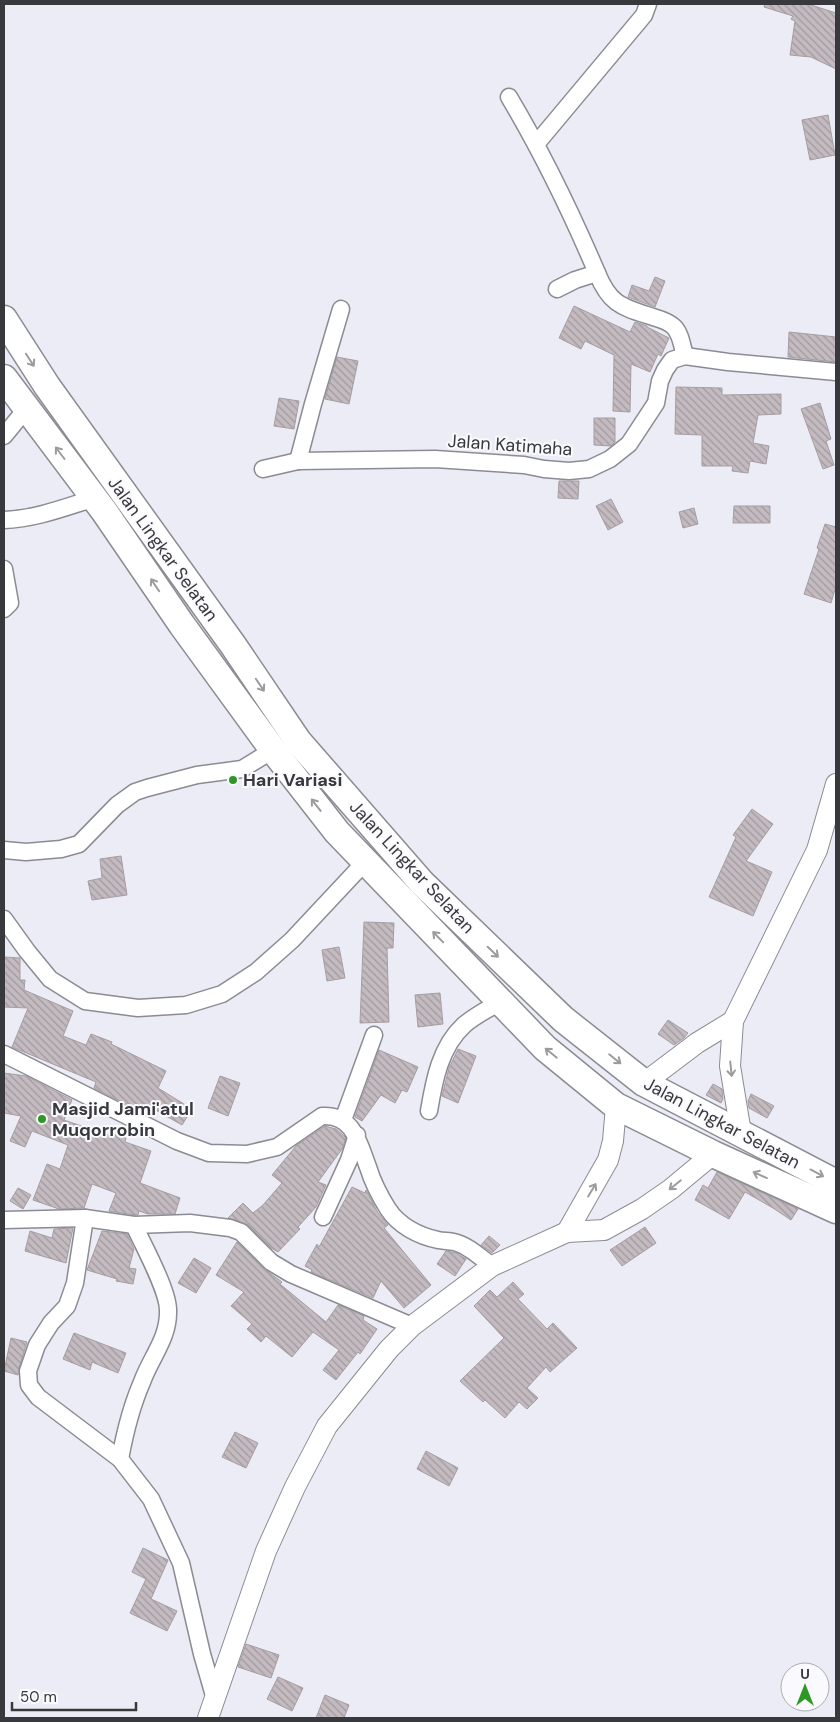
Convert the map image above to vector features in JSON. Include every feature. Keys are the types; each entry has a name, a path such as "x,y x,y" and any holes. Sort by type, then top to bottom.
{"highway":[{"name":"Jalan Lingkar Selatan","path":"4,319 47,386 233,645 298,741 422,883 556,1012 644,1083 836,1183"},
{"name":"Jalan Lingkar Selatan","path":"4,378 95,498 205,658 337,832 545,1048 616,1106 713,1154 836,1210"},
{"path":"337,832 362,815"}],"street":[{"path":"537,143 644,15 648,4"},
{"path":"509,97 537,143 571,212 604,289 614,301 627,309 668,322 675,328 680,338 684,356 836,372"},
{"path":"557,289 597,273"},
{"path":"298,461 341,309"},
{"name":"Jalan Katimaha","path":"264,469 298,461 435,459 524,465 569,471 589,469 610,459 629,444 656,404 660,381 665,370 672,360 684,356"},
{"path":"4,436 26,409"},
{"path":"4,520 13,520 57,510 95,498"},
{"path":"4,569 10,604 4,609"},
{"path":"4,850 26,852 61,849 79,844 117,805 135,792 197,776 242,769 273,750"},
{"path":"741,1133 730,1066 733,1020 817,850 836,784"},
{"path":"4,919 27,952 50,979 84,1001 138,1008 186,1005 222,994 256,972 292,940 365,862"},
{"path":"428,1111 436,1072 450,1043 463,1026 500,1002"},
{"path":"644,1083 697,1043 733,1020"},
{"path":"343,1120 374,1035"},
{"path":"4,1054 177,1141 209,1153 247,1154 277,1147 322,1116 330,1115 343,1120 357,1135 369,1170 387,1207 393,1215 415,1234 454,1242 468,1249 492,1266"},
{"path":"567,1232 608,1160 614,1141 616,1106"},
{"path":"323,1217 349,1160 357,1135"},
{"path":"208,1718 266,1551 311,1454 327,1426 389,1349 412,1326 492,1266 567,1232 604,1230 642,1209 671,1189 713,1154"},
{"path":"4,1220 85,1218 134,1225 203,1224 240,1232 271,1262 291,1274 412,1326"},
{"path":"85,1218 72,1290 67,1306 51,1324 37,1345 28,1372 29,1385 38,1397 120,1459 151,1499 181,1563 202,1654 215,1699"},
{"path":"120,1459 128,1416 142,1379 166,1333 168,1309 162,1288 134,1225"}],"building":[{"path":"765,4 808,4 836,13 836,69 811,57 790,55 795,21 791,19 793,16 764,7"},
{"path":"828,115 835,155 810,160 802,120"},
{"path":"655,277 665,281 655,307 628,297 632,285 649,291"},
{"path":"574,306 630,332 635,322 669,338 661,356 658,354 650,372 631,364 630,412 613,411 614,355 585,341 581,349 559,338"},
{"path":"789,332 836,337 836,362 788,357"},
{"path":"337,357 358,361 349,404 325,399"},
{"path":"676,387 722,388 722,395 781,394 781,414 758,415 753,443 769,446 766,464 750,461 748,473 732,471 733,466 702,466 702,435 675,434"},
{"path":"279,398 299,401 294,429 274,426"},
{"path":"820,403 831,439 826,441 834,465 823,469 801,409"},
{"path":"594,418 615,418 615,442 611,446 594,445"},
{"path":"559,481 579,481 578,499 558,498"},
{"path":"611,499 623,522 608,530 596,506"},
{"path":"734,506 770,506 770,523 733,523"},
{"path":"694,508 698,524 683,528 679,512"},
{"path":"825,524 836,527 836,586 831,603 804,594"},
{"path":"752,809 773,824 746,861 772,872 753,916 709,897 736,837 733,835"},
{"path":"121,856 127,895 92,900 88,881 102,878 100,859"},
{"path":"364,922 394,923 393,948 387,948 389,1022 360,1023"},
{"path":"339,947 345,978 327,981 322,950"},
{"path":"4,957 20,958 20,980 25,980 24,990 73,1011 63,1036 86,1045 91,1034 112,1042 111,1044 166,1071 158,1088 192,1109 182,1125 143,1103 140,1111 94,1088 96,1082 12,1047 28,1008 4,1007"},
{"path":"440,993 443,1024 418,1027 415,995"},
{"path":"668,1020 688,1033 674,1045 658,1034"},
{"path":"458,1049 476,1056 458,1103 442,1096 449,1068"},
{"path":"379,1050 418,1067 407,1092 402,1090 395,1103 381,1095 362,1121 355,1117"},
{"path":"4,1073 26,1076 72,1100 64,1120 111,1136 112,1134 126,1138 125,1142 151,1151 140,1183 180,1198 175,1214 148,1214 139,1211 138,1215 135,1215 109,1211 116,1193 92,1184 84,1208 59,1209 33,1200 47,1164 60,1169 68,1145 32,1131 25,1147 10,1141 21,1116 4,1113"},
{"path":"220,1076 240,1083 228,1116 208,1108"},
{"path":"713,1084 722,1089 723,1099 721,1103 706,1095"},
{"path":"751,1094 774,1106 767,1118 749,1108 748,1101"},
{"path":"325,1126 336,1129 346,1138 342,1149 318,1182 326,1185 316,1207 298,1227 300,1229 278,1252 271,1248 248,1225 228,1218 243,1203 253,1213 263,1205 282,1183 272,1175 296,1146"},
{"path":"717,1172 798,1209 791,1220 745,1192 729,1219 695,1200 703,1185 708,1188"},
{"path":"352,1187 365,1193 366,1190 378,1213 388,1225 384,1228 431,1285 404,1308 381,1281 373,1298 311,1272 312,1270 305,1266 317,1244 319,1247"},
{"path":"18,1188 31,1195 23,1209 10,1201"},
{"path":"645,1227 656,1243 622,1266 610,1250"},
{"path":"73,1228 66,1263 25,1251 30,1231 52,1238 54,1229"},
{"path":"102,1231 127,1234 134,1249 129,1268 136,1269 133,1284 116,1281 117,1279 87,1270"},
{"path":"489,1236 500,1245 492,1253 481,1245"},
{"path":"237,1242 264,1269 282,1282 280,1284 326,1322 338,1305 364,1316 363,1320 377,1329 360,1354 358,1352 336,1380 323,1370 339,1350 313,1332 292,1357 266,1336 261,1342 247,1329 252,1324 231,1306 244,1292 216,1275"},
{"path":"446,1251 456,1253 466,1259 455,1276 437,1264"},
{"path":"194,1258 211,1268 196,1293 178,1283"},
{"path":"513,1282 524,1294 518,1299 547,1329 553,1323 577,1348 550,1372 546,1367 527,1388 538,1398 527,1409 519,1402 505,1418 485,1400 483,1402 460,1381 504,1338 474,1306 490,1290 497,1297"},
{"path":"74,1333 126,1353 118,1373 92,1362 90,1370 63,1359"},
{"path":"11,1338 27,1342 18,1375 4,1371"},
{"path":"235,1432 258,1443 246,1468 222,1457"},
{"path":"426,1451 458,1468 449,1486 417,1469"},
{"path":"143,1548 168,1560 151,1599 177,1611 167,1631 130,1613 146,1579 132,1572"},
{"path":"246,1644 279,1655 271,1678 238,1667"},
{"path":"278,1677 303,1688 292,1711 267,1699"},
{"path":"325,1695 349,1705 344,1718 316,1718"}],"place":[{"name":"Hari Variasi","path":"233,780"},
{"name":"Masjid Jami'atul Muqorrobin","path":"42,1119"}]}
